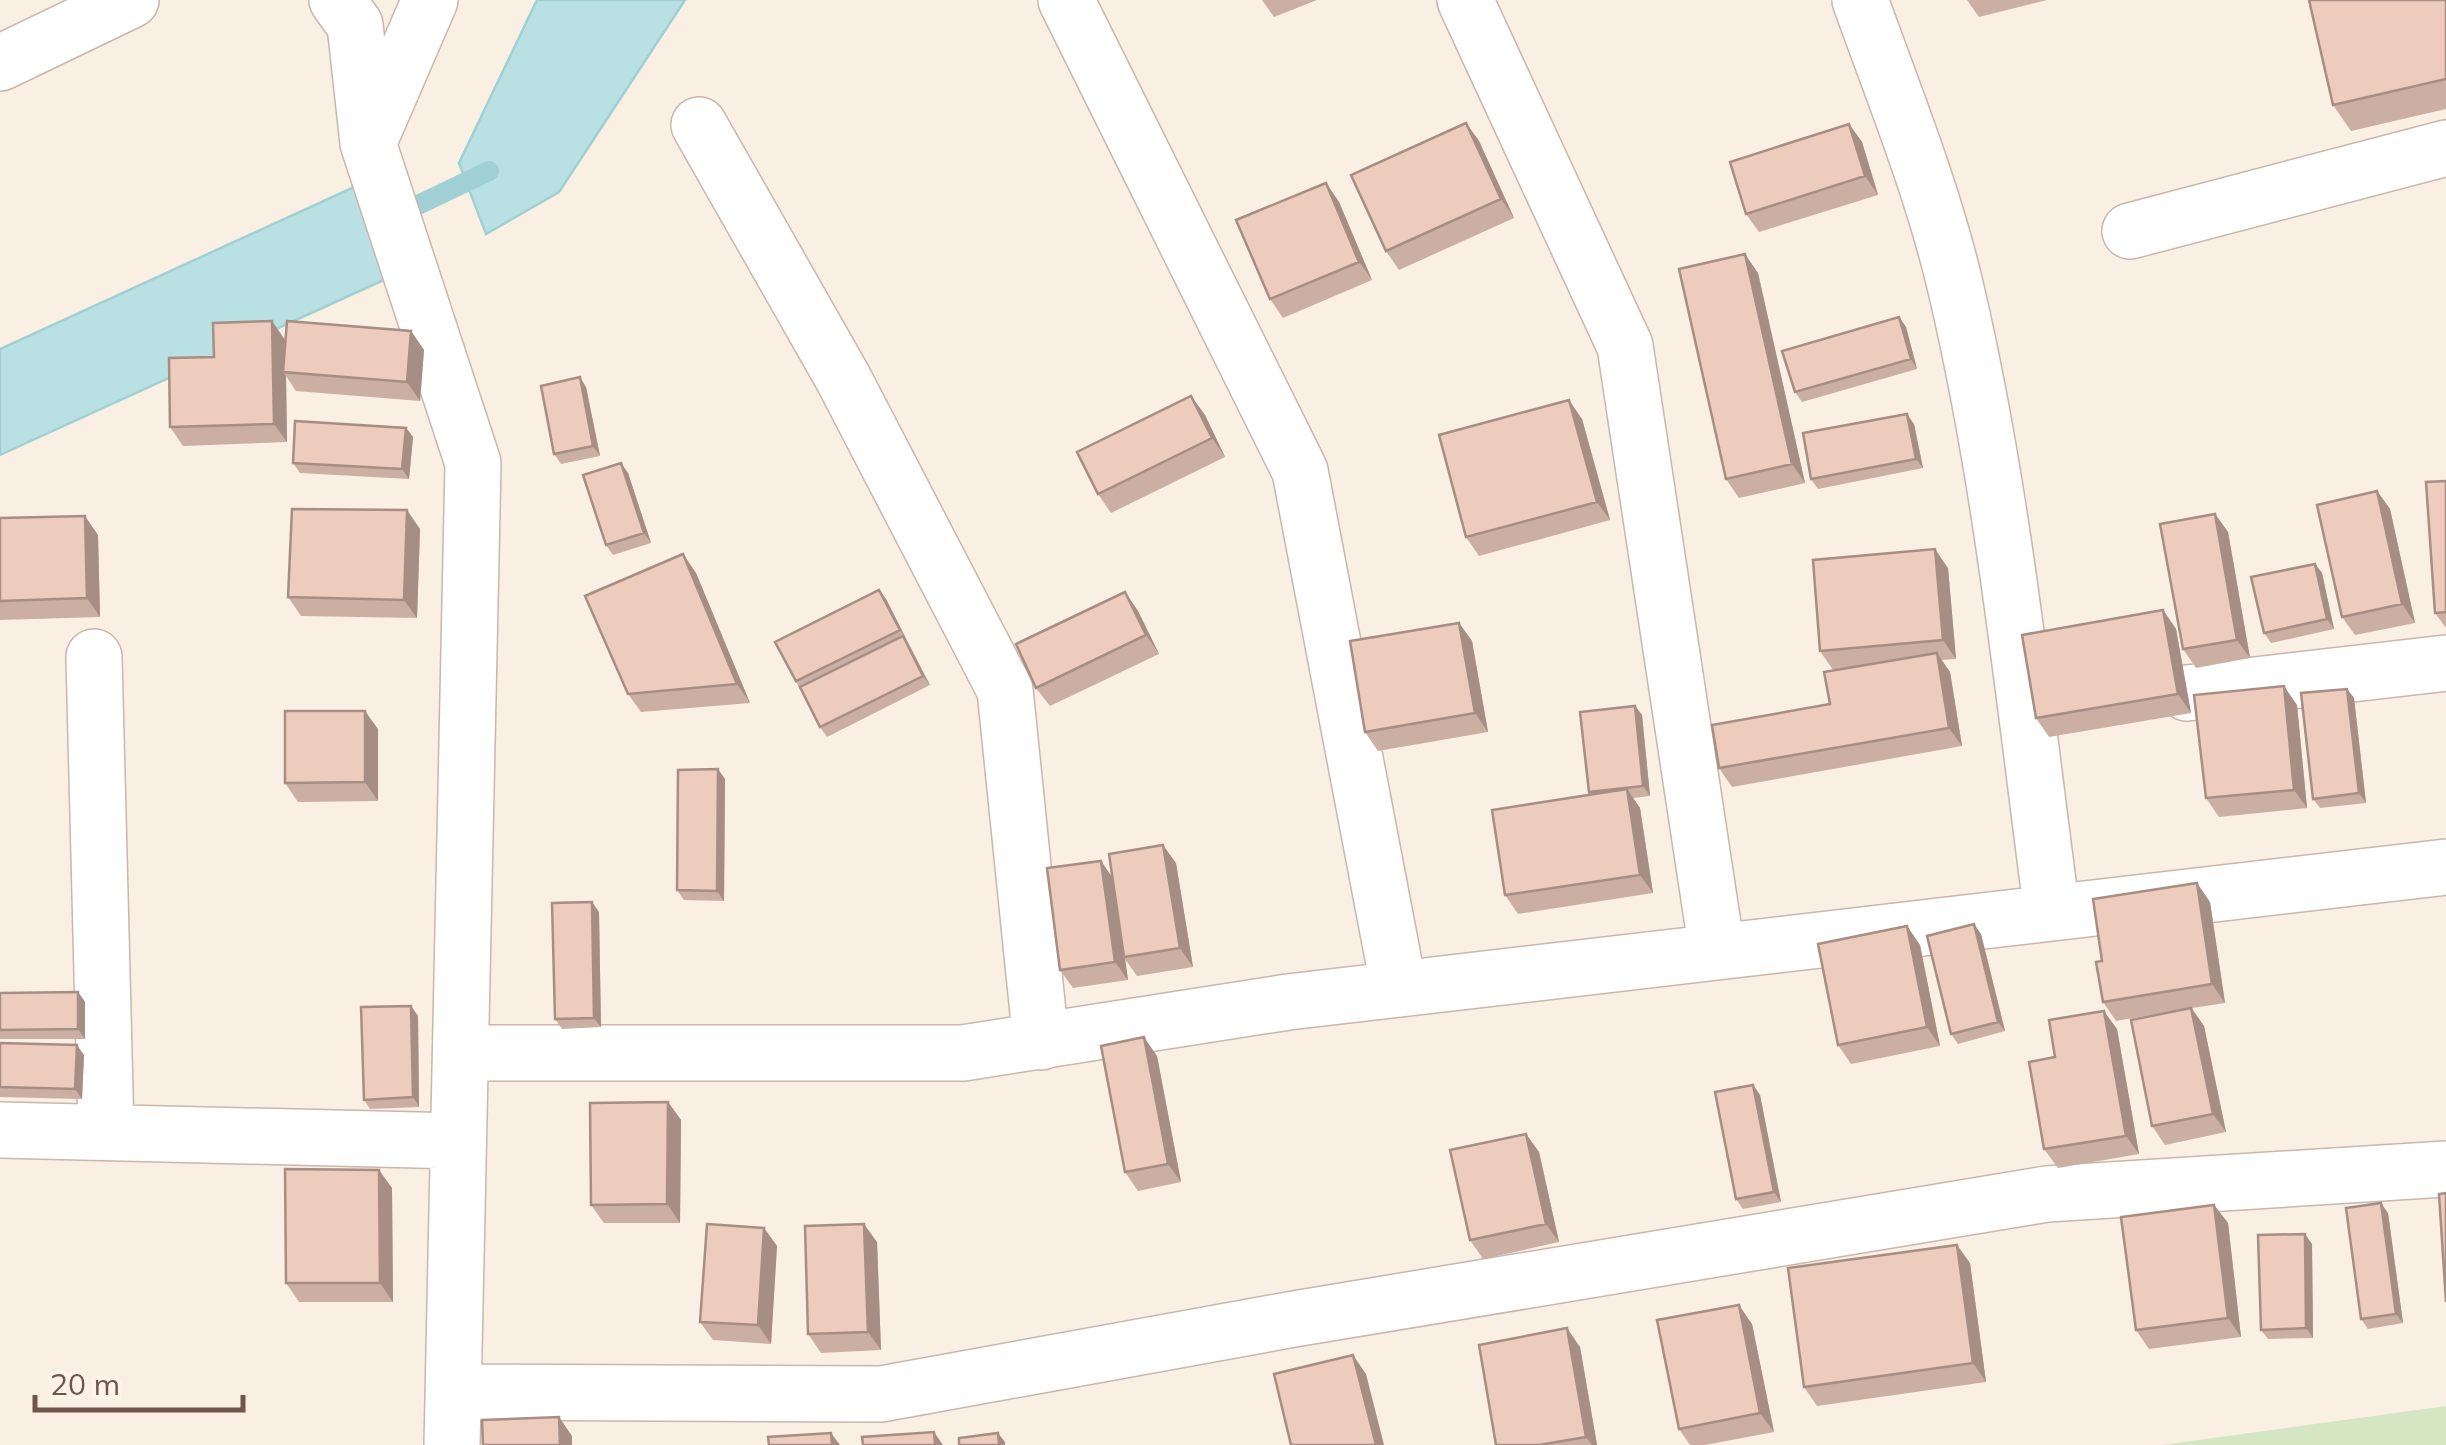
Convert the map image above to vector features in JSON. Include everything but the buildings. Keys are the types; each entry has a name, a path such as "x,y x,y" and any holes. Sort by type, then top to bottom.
{"street":[{"path":"0,63 131,0"},
{"path":"337,0 355,26 368,143 473,463 452,1445"},
{"path":"368,143 430,0"},
{"path":"1066,0 1300,470 1399,989"},
{"path":"1465,0 1625,346 1717,952"},
{"path":"1860,0 1938,223 1991,455 2052,912"},
{"path":"699,125 843,378 1005,690 1041,1042"},
{"path":"2130,231 2446,148"},
{"path":"94,656 106,1132"},
{"path":"2187,693 2446,663"},
{"path":"460,1052 963,1053 1288,1002 2446,866"},
{"path":"0,1130 458,1140"},
{"path":"453,1392 880,1394 1294,1319 2047,1194 2446,1169"}],"green space":[{"path":"2446,1406 2446,1445 2162,1445"}],"water":[{"path":"537,0 685,0 559,192 486,234 459,163"},
{"path":"365,182 399,273 0,455 0,349"}],"waterway":[{"path":"393,217 489,171"}]}
